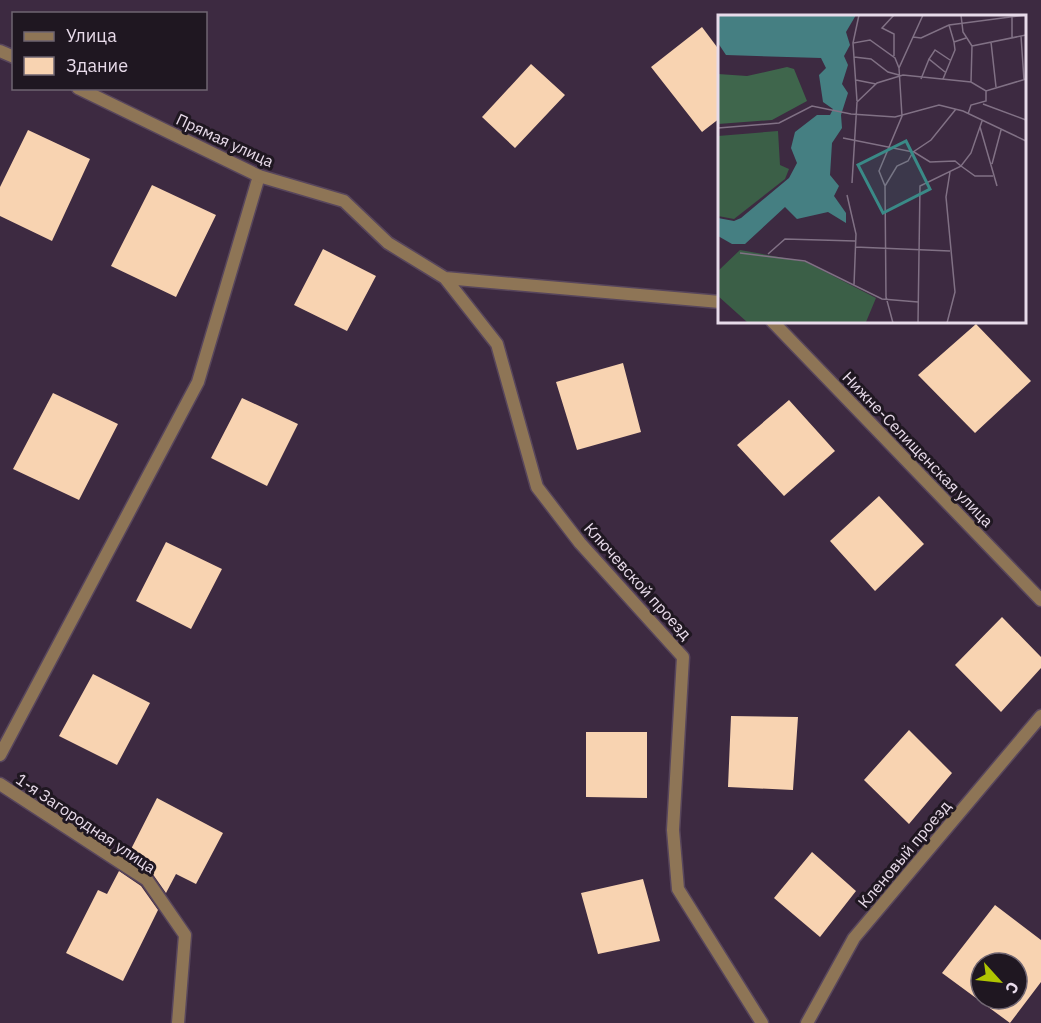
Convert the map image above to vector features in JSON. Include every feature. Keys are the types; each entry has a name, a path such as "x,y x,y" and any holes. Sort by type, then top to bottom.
{"street":[{"name":"Прямая улица","path":"82,90 259,176 344,201 388,243 445,278"},
{"path":"0,755 198,382 259,176"},
{"path":"445,278 718,302"},
{"name":"Ключевской проезд","path":"445,278 496,344 537,487 580,543 683,657 674,830 678,889 762,1023"},
{"name":"Нижне-Селищенская улица","path":"773,322 1041,600"},
{"name":"Кленовый проезд","path":"807,1023 854,938 1041,716"},
{"name":"1-я Загородная улица","path":"0,784 147,880 185,935 177,1023"}],"building":[{"path":"702,27 718,48 718,120 702,132 651,67"},
{"path":"531,64 565,95 515,148 482,117"},
{"path":"28,130 90,159 52,241 0,216 0,187"},
{"path":"152,185 216,215 176,297 111,266"},
{"path":"323,249 376,276 347,331 294,305"},
{"path":"976,324 1031,381 975,433 918,375"},
{"path":"623,363 641,432 577,450 556,382"},
{"path":"53,393 118,424 79,500 13,469"},
{"path":"242,398 298,424 267,486 211,458"},
{"path":"789,400 835,451 784,496 737,445"},
{"path":"879,496 924,544 875,591 830,541"},
{"path":"166,542 222,569 191,629 136,601"},
{"path":"1002,617 1041,657 1041,668 1001,712 955,665"},
{"path":"93,674 150,703 117,765 59,736"},
{"path":"731,716 798,717 793,790 728,787"},
{"path":"909,730 952,773 909,824 864,780"},
{"path":"586,732 647,732 647,798 586,797"},
{"path":"157,798 223,833 196,884 176,874 166,893 152,873 127,857"},
{"path":"812,852 856,891 820,937 774,898"},
{"path":"119,871 141,886 158,910 123,981 66,953 98,890 107,894"},
{"path":"643,879 660,941 598,954 581,893"},
{"path":"995,905 1041,940 1041,982 1029,998 1029,951 969,951 969,993 942,973"},
{"path":"994,1011 1019,1011 1010,1023"}]}
